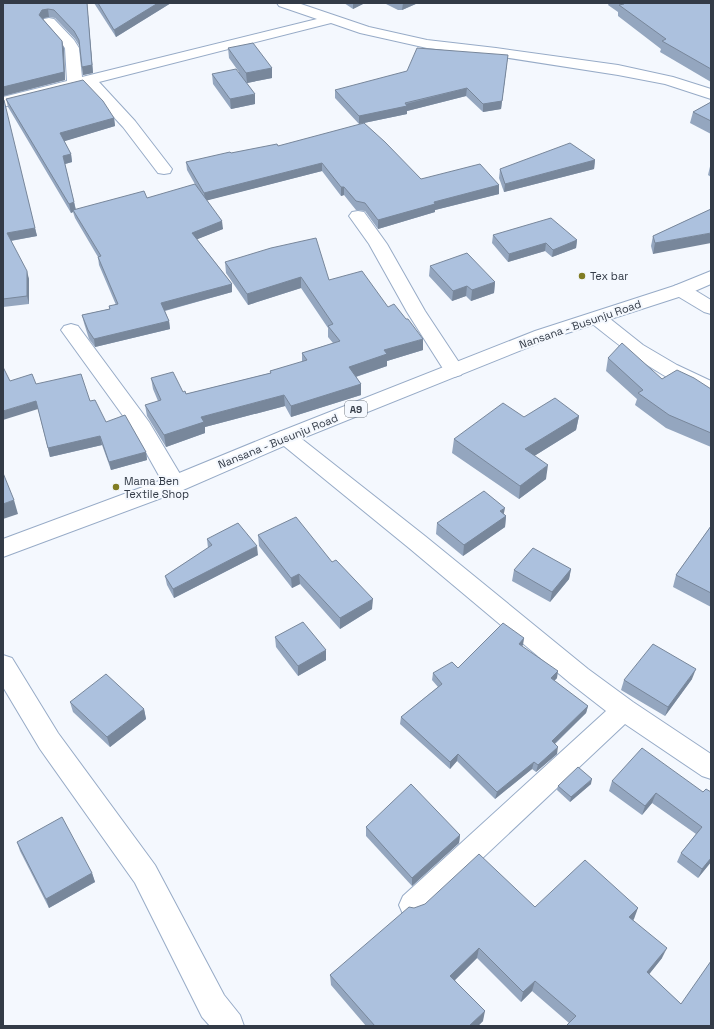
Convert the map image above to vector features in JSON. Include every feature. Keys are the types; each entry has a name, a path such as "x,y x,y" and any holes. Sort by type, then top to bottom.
{"street":[{"path":"284,3 365,30 427,44 496,52 618,70 668,80 711,94"},
{"path":"3,102 82,83 200,51 332,19"},
{"path":"49,22 67,40 72,48 82,83 129,124 164,169"},
{"path":"358,216 378,244 416,312 454,370"},
{"name":"Nansana - Busunju Road","path":"3,548 175,484 286,437 542,335 681,290 711,277"},
{"path":"681,290 711,308"},
{"path":"597,318 636,349 670,370 711,389"},
{"path":"71,330 142,427 175,484"},
{"path":"286,437 417,542 579,676 624,710 711,768"},
{"path":"3,665 49,741 145,874 213,1006 229,1026"},
{"path":"413,906 624,710"}],"building":[{"path":"3,3 87,3 92,65 82,67 79,40 74,31 54,10 42,10 39,15 62,41 64,72 3,87"},
{"path":"98,3 158,3 114,30"},
{"path":"623,3 711,3 711,69 662,41 666,39 619,5 624,4"},
{"path":"253,43 272,68 246,73 228,48"},
{"path":"417,48 508,55 502,101 483,104 467,88 405,103 407,106 359,116 335,90 407,71"},
{"path":"236,69 255,94 230,99 212,74"},
{"path":"83,80 103,101 114,118 60,133 71,154 63,156 74,202 69,204 6,99"},
{"path":"3,100 35,228 7,233 27,271 27,296 3,299"},
{"path":"711,102 711,121 693,112"},
{"path":"364,123 421,179 480,164 499,185 434,202 435,204 378,220 365,203 356,201 344,187 341,187 322,163 204,193 186,162 230,152 277,144 278,146"},
{"path":"570,143 595,160 505,184 500,169"},
{"path":"195,184 222,221 192,233 232,284 161,303 169,321 94,339 88,330 82,315 110,309 109,306 118,304 98,257 101,256 73,210 144,191 147,198"},
{"path":"711,209 711,233 655,243 653,236"},
{"path":"551,218 577,240 553,250 546,243 509,254 493,235"},
{"path":"316,238 329,280 362,271 388,307 394,304 406,319 408,319 423,339 384,350 387,354 349,367 361,384 291,406 284,395 201,417 204,422 164,435 145,405 161,400 151,378 173,372 183,392 185,391 186,394 271,373 270,371 307,360 302,353 340,341 328,326 333,324 301,277 247,294 225,262 271,248"},
{"path":"467,253 495,282 472,290 467,286 453,291 430,266"},
{"path":"622,343 662,379 677,370 694,378 711,389 711,433 669,415 638,393 643,390 608,358"},
{"path":"3,367 10,381 32,374 36,384 81,374 90,401 95,400 106,422 125,415 146,452 109,462 100,436 48,448 36,401 3,411"},
{"path":"555,398 579,416 525,449 548,465 520,486 454,439 503,403 524,417"},
{"path":"3,473 14,500 3,504"},
{"path":"484,491 505,508 500,511 506,516 464,545 437,523"},
{"path":"296,517 332,562 336,560 373,599 340,618 299,574 291,578 258,535"},
{"path":"238,523 257,546 173,589 165,576 212,545 207,539"},
{"path":"711,526 711,593 676,575"},
{"path":"533,548 571,569 552,592 514,570"},
{"path":"303,622 326,650 298,666 275,637"},
{"path":"503,623 524,638 519,644 558,671 551,678 588,706 552,741 558,747 538,765 534,762 497,792 458,754 450,762 401,717 442,684 433,673 452,662 458,668"},
{"path":"653,644 696,669 668,707 624,680"},
{"path":"106,674 144,709 107,737 70,702"},
{"path":"642,748 703,792 706,789 711,792 711,858 702,869 681,853 702,827 656,793 645,806 612,781"},
{"path":"578,767 592,779 571,797 558,786"},
{"path":"411,784 460,835 412,878 366,827"},
{"path":"62,817 92,873 46,899 17,842"},
{"path":"479,854 535,907 585,860 638,908 629,917 667,948 647,972 681,1004 711,961 711,1026 566,1026 576,1016 535,981 523,992 479,948 450,976 485,1011 469,1026 375,1026 330,975 409,907 414,908 425,904"}],"place":[{"name":"Tex bar","path":"582,276"},
{"name":"Mama Ben Textile Shop","path":"116,487"}]}
